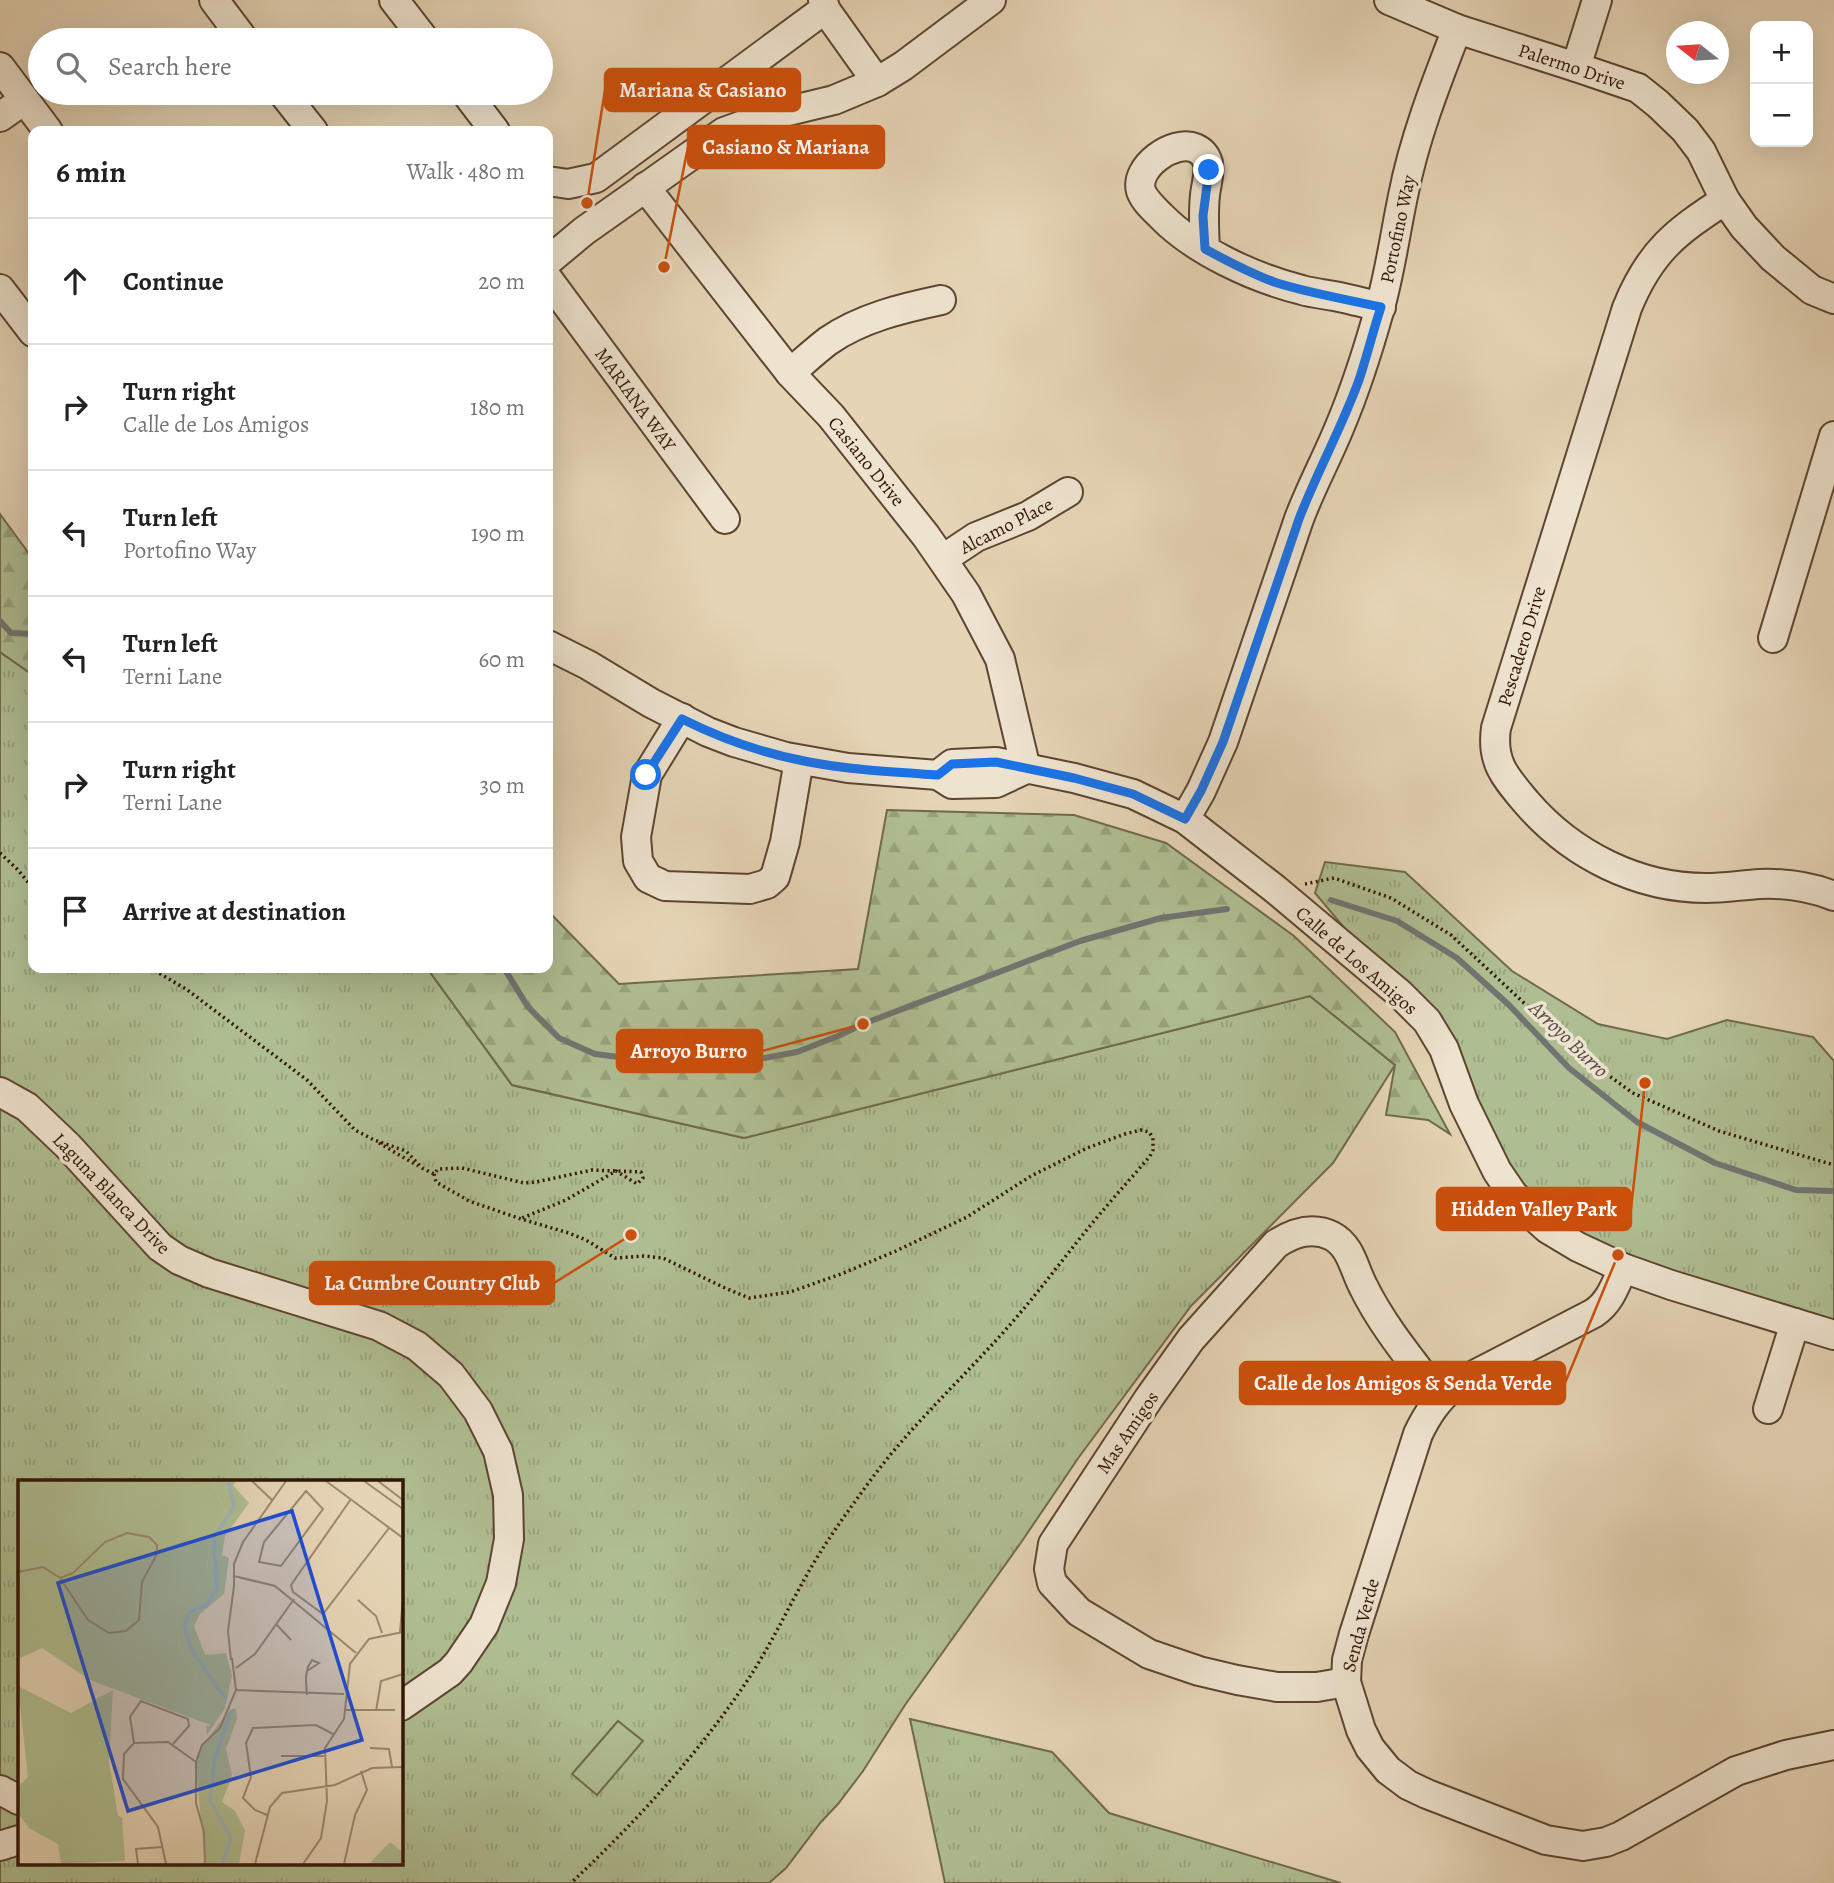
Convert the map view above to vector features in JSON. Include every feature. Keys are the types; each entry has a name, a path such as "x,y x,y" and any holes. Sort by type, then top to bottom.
{"street":[{"path":"214,0 235,28"},
{"path":"394,0 416,28"},
{"path":"553,257 584,231 724,132 768,116 834,100 877,82 903,66 991,0"},
{"name":"Palermo Drive","path":"1389,0 1457,29 1638,88 1685,130 1701,151 1725,200 1744,227 1773,258 1812,290 1834,299"},
{"path":"1576,67 1597,0"},
{"path":"553,182 568,184 596,178 824,5 877,82"},
{"name":"Portofino Way","path":"1185,819 1223,742 1311,487 1359,380 1381,307 1414,150 1457,29"},
{"path":"0,67 44,126"},
{"path":"0,117 24,100"},
{"path":"292,105 309,126"},
{"path":"475,105 491,126"},
{"name":"Casiano Drive","path":"645,187 790,373 831,416 943,559 966,594 1000,659 1026,769"},
{"name":"Pescadero Drive","path":"1725,200 1686,226 1661,249 1646,267 1635,287 1496,728 1495,748 1505,778 1539,816 1567,840 1598,861 1623,872 1669,885 1706,888 1787,884 1834,896"},
{"path":"1205,249 1245,270 1274,281 1381,307"},
{"name":"MARIANA WAY","path":"553,286 725,519"},
{"path":"0,289 28,325"},
{"path":"790,373 828,341 851,327 903,308 941,300"},
{"path":"1773,638 1834,436"},
{"name":"Alcamo Place","path":"943,559 976,537 1028,516 1068,492"},
{"path":"553,648 682,719 734,742 799,760 848,768 938,775 952,784 996,783 1026,769"},
{"path":"682,719 646,775 636,837 638,861 648,878 665,886 750,889 767,884 775,877 785,842 799,760"},
{"name":"Calle de Los Amigos","path":"1026,769 1074,778 1133,794 1185,819 1275,889 1400,994 1427,1021 1444,1049 1464,1104 1497,1171 1512,1193 1548,1229 1578,1247 1623,1268 1834,1335"},
{"name":"Laguna Blanca Drive","path":"0,1092 27,1107 68,1146 160,1247 179,1260 209,1273 379,1326 417,1346 451,1375 478,1411 498,1451 508,1495 509,1539 501,1583 484,1625 459,1662 450,1672 402,1705"},
{"name":"Mas Amigos","path":"1346,1682 1317,1687 1277,1687 1199,1671 1149,1654 1079,1612 1052,1583 1049,1569 1053,1544 1131,1424 1191,1339 1276,1244 1289,1236 1316,1231 1332,1236 1345,1246 1383,1323 1440,1398"},
{"name":"Senda Verde","path":"1623,1268 1610,1298 1602,1308 1455,1385 1428,1413 1347,1660 1346,1682 1357,1721 1370,1748 1388,1770 1408,1784 1523,1832 1546,1840 1583,1846 1621,1836 1736,1770 1786,1755 1834,1745"},
{"path":"1768,1409 1796,1323"},
{"path":"0,1790 18,1799"},
{"path":"0,1846 18,1840"}],"path":[{"path":"0,853 28,882"},
{"path":"1275,889 1334,878 1391,898 1451,935 1580,1055 1633,1093 1719,1131 1834,1165"},
{"path":"159,973 186,989 307,1080 355,1130 406,1151 422,1168 434,1174 436,1182 470,1202 569,1233 615,1258 663,1258 749,1298 790,1292 896,1251 967,1216 1031,1176 1087,1148 1125,1133 1141,1130 1149,1132 1153,1138 1150,1156 1015,1319 932,1406 873,1476 841,1519 752,1673 723,1715 637,1816 571,1883"},
{"path":"434,1174 438,1169 462,1168 524,1183 592,1170 629,1170 641,1171 643,1178 637,1184 616,1171"},
{"path":"521,1219 566,1200 616,1171"}],"green space":[{"path":"0,514 28,552 28,672 0,652"},
{"path":"0,652 28,672 28,973 431,973 512,1085 744,1138 1310,996 1395,1065 1333,1163 1191,1306 1079,1457 905,1705 863,1771 786,1868 769,1883 0,1883"},
{"path":"887,810 1074,815 1166,843 1294,936 1395,1032 1450,1134 1428,1120 1386,1115 1395,1065 1310,996 744,1138 512,1085 431,973 553,973 553,916 619,984 858,969"},
{"path":"1325,862 1405,872 1512,971 1598,1024 1667,1039 1727,1020 1813,1037 1834,1061 1834,1335 1548,1229 1400,994 1315,893"},
{"path":"910,1719 1052,1752 1109,1813 1341,1883 945,1883"},
{"path":"618,1721 643,1741 597,1795 572,1774"}],"waterway":[{"name":"Arroyo Burro","path":"0,621 11,633 28,634"},
{"name":"Arroyo Burro","path":"1331,900 1397,921 1457,958 1509,1005 1569,1068 1637,1122 1715,1163 1796,1190 1834,1191"},
{"name":"Arroyo Burro","path":"507,973 528,1007 559,1038 595,1054 674,1064 732,1064 797,1052 1080,941 1161,918 1227,909"}],"place":[{"name":"Mariana & Casiano","path":"587,203"},
{"name":"Casiano & Mariana","path":"664,267"},
{"name":"Arroyo Burro","path":"863,1024"},
{"name":"Hidden Valley Park","path":"1645,1083"},
{"name":"La Cumbre Country Club","path":"631,1235"},
{"name":"Calle de los Amigos & Senda Verde","path":"1618,1255"}],"route":[{"path":"646,775 682,719 734,742 812,763 848,768 938,775 952,764 996,762 1074,778 1133,794 1185,819 1223,742 1299,519 1359,380 1381,307 1274,281 1245,270 1205,249 1203,216 1209,170"}]}
